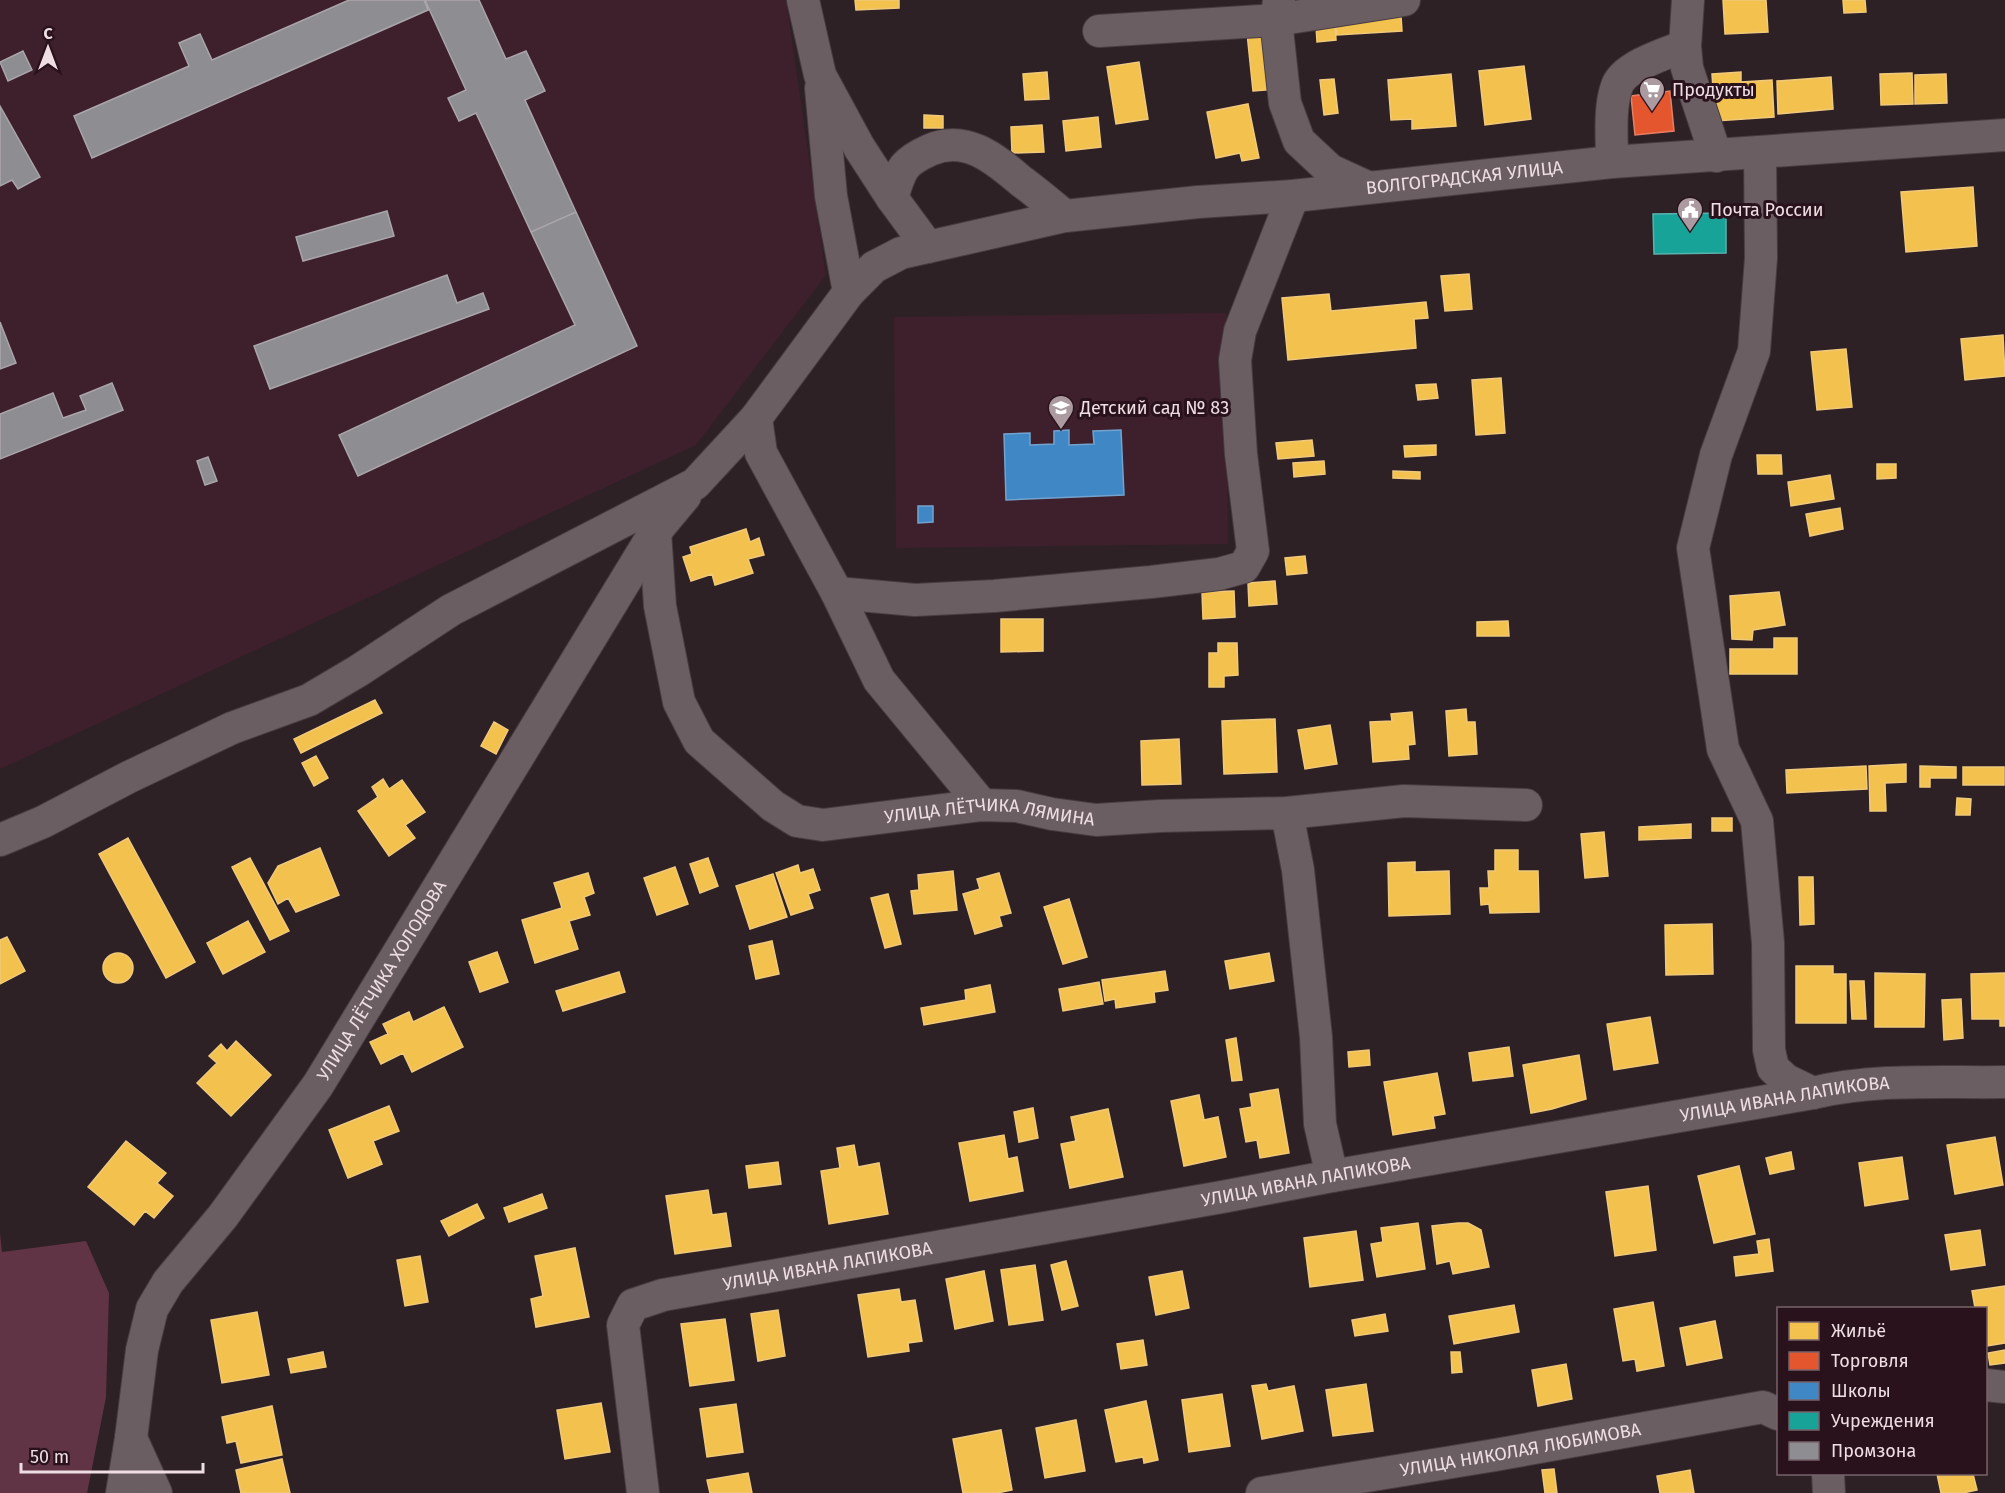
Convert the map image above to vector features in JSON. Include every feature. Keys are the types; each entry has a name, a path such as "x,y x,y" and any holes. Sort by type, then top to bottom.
{"street":[{"path":"803,0 820,75 831,196 849,292"},
{"path":"1099,31 1277,10 1404,0"},
{"path":"1688,0 1685,46 1687,68 1716,156"},
{"path":"1277,10 1285,103 1299,141 1330,171 1367,187"},
{"path":"1612,162 1612,114 1617,84 1649,59 1685,46"},
{"path":"820,75 859,147 927,247"},
{"name":"ВОЛГОГРАДСКАЯ УЛИЦА","path":"849,292 874,267 902,253 1065,216 1198,202 1293,196 1612,162 2005,135"},
{"path":"892,198 900,173 913,158 938,147 965,146 990,155 1065,216"},
{"path":"1735,1106 1757,1094 1764,1083 1767,1070 1769,1050 1768,943 1757,821 1723,749 1693,548 1716,455 1754,351 1761,258 1760,152"},
{"path":"837,593 915,600 994,596 1151,582 1219,574 1244,567 1253,550 1241,454 1235,360 1240,331 1293,196"},
{"name":"УЛИЦА ЛЁТЧИКА ХОЛОДОВА","path":"122,1493 142,1350 152,1309 168,1281 223,1216 318,1085 655,532 695,484 756,418 849,292"},
{"path":"756,418 761,453 837,593 879,680 982,805"},
{"path":"0,840 43,822 129,777 232,728 309,700 451,610 695,484"},
{"name":"УЛИЦА ЛЁТЧИКА ЛЯМИНА","path":"655,532 660,606 679,702 699,741 772,806 797,821 822,825 982,805 1017,806 1096,820 1287,813 1404,801 1526,805"},
{"path":"1287,813 1301,892 1316,1037 1320,1124 1332,1176"},
{"path":"1769,1050 1773,1068 1786,1080 1813,1093"},
{"name":"УЛИЦА ИВАНА ЛАПИКОВА","path":"643,1493 623,1325 633,1305 663,1295 1838,1087 1868,1084 2005,1082"},
{"path":"1987,1385 2005,1387"},
{"name":"УЛИЦА НИКОЛАЯ ЛЮБИМОВА","path":"1262,1493 1763,1407 1777,1413"},
{"path":"131,1438 156,1493"},
{"path":"1828,1475 1829,1493"}],"shaded area":[{"path":"0,0 786,0 826,275 696,445 0,769"},
{"name":"Детский сад № 83","path":"1226,313 1228,544 896,548 894,317"},
{"path":"0,1233 2,1252 86,1241 109,1293 106,1397 87,1493 0,1493"}],"building: Жильё":[{"path":"855,0 899,0 899,8 856,10"},
{"path":"1723,0 1766,0 1768,32 1725,34"},
{"path":"1843,0 1865,0 1866,12 1844,13"},
{"path":"1401,16 1402,31 1337,35 1336,20"},
{"path":"1335,25 1336,40 1317,42 1316,26"},
{"path":"1271,30 1277,89 1253,91 1247,33"},
{"path":"1139,62 1148,119 1116,124 1107,67"},
{"path":"1524,66 1531,119 1485,125 1479,71"},
{"path":"1047,72 1049,99 1025,100 1023,74"},
{"path":"1741,72 1741,82 1772,80 1774,117 1715,121 1712,74"},
{"path":"1912,73 1913,104 1881,105 1880,74"},
{"path":"1451,74 1456,126 1412,129 1412,119 1391,120 1388,80"},
{"path":"1946,74 1947,103 1915,104 1915,75"},
{"path":"1831,77 1833,109 1778,114 1777,81"},
{"path":"1334,79 1338,113 1324,115 1320,80"},
{"path":"1248,104 1259,158 1242,161 1240,153 1216,158 1207,112"},
{"path":"924,115 943,116 943,128 924,128"},
{"path":"1098,117 1101,147 1066,151 1063,121"},
{"path":"1042,125 1044,152 1012,153 1011,127"},
{"path":"1973,187 1977,246 1906,252 1901,192"},
{"path":"1469,274 1472,309 1445,311 1441,276"},
{"path":"1329,294 1331,311 1426,302 1428,318 1414,319 1416,348 1288,360 1282,298"},
{"path":"2003,335 2005,376 1965,380 1961,339"},
{"path":"1846,349 1852,407 1817,410 1811,352"},
{"path":"1501,378 1505,433 1476,435 1472,380"},
{"path":"1436,384 1438,398 1418,400 1416,385"},
{"path":"1312,440 1314,456 1278,459 1276,443"},
{"path":"1436,445 1436,455 1405,457 1404,446"},
{"path":"1757,455 1781,455 1782,474 1758,474"},
{"path":"1324,461 1325,474 1294,477 1293,463"},
{"path":"1877,464 1896,464 1896,478 1877,479"},
{"path":"1393,471 1420,472 1420,479 1393,478"},
{"path":"1830,475 1834,499 1791,506 1788,482"},
{"path":"1840,508 1843,529 1810,536 1806,514"},
{"path":"746,529 750,542 759,538 764,555 748,559 753,573 715,585 712,574 691,581 683,557 692,554 690,547"},
{"path":"1305,556 1307,573 1287,575 1285,558"},
{"path":"1275,581 1277,604 1249,606 1248,583"},
{"path":"1234,591 1235,617 1203,619 1202,592"},
{"path":"1779,592 1785,625 1753,630 1752,640 1732,639 1730,596"},
{"path":"1001,619 1043,619 1043,651 1001,652"},
{"path":"1508,621 1509,636 1477,636 1477,622"},
{"path":"1774,638 1797,638 1797,674 1730,674 1730,649 1774,649"},
{"path":"1218,643 1237,643 1238,675 1224,676 1224,687 1209,687 1209,653 1218,653"},
{"path":"375,700 382,713 301,753 294,739"},
{"path":"1466,709 1467,722 1475,722 1477,754 1449,756 1446,711"},
{"path":"1412,712 1415,744 1408,745 1409,759 1373,762 1370,722 1392,721 1391,714"},
{"path":"1275,719 1277,772 1224,774 1222,721"},
{"path":"494,722 508,730 496,754 481,746"},
{"path":"1330,725 1337,764 1305,769 1298,730"},
{"path":"1179,739 1181,784 1142,785 1141,741"},
{"path":"316,756 328,778 314,786 302,763"},
{"path":"1906,764 1906,782 1885,783 1886,811 1870,811 1869,766"},
{"path":"1866,766 1867,789 1787,793 1786,770"},
{"path":"1920,766 1956,767 1956,778 1930,778 1930,787 1920,787"},
{"path":"1963,767 2004,767 2004,785 1963,785"},
{"path":"383,779 389,789 402,780 425,812 405,825 415,838 389,856 358,811 378,797 372,787"},
{"path":"1957,798 1971,799 1970,815 1956,815"},
{"path":"1712,818 1732,818 1732,831 1712,831"},
{"path":"1691,824 1691,838 1639,840 1639,827"},
{"path":"1604,832 1608,876 1585,878 1581,834"},
{"path":"128,838 195,962 166,978 99,854"},
{"path":"320,848 339,895 296,912 288,898 278,904 268,883 278,866"},
{"path":"1495,850 1518,850 1518,871 1538,871 1539,912 1490,913 1489,904 1481,905 1480,888 1489,888 1488,871 1495,871"},
{"path":"250,858 289,931 270,940 232,867"},
{"path":"708,858 718,886 700,893 690,864"},
{"path":"1415,862 1415,872 1449,871 1450,914 1389,916 1388,863"},
{"path":"798,865 800,873 813,869 820,890 808,894 813,908 791,915 776,873"},
{"path":"675,867 688,904 657,915 644,878"},
{"path":"953,871 957,910 914,914 911,891 919,890 918,875"},
{"path":"588,873 594,893 584,897 590,915 569,921 578,949 535,963 522,920 562,908 554,883"},
{"path":"999,873 1011,913 999,916 1002,926 975,934 963,894 980,889 977,879"},
{"path":"773,874 787,917 750,929 736,886"},
{"path":"1799,877 1813,877 1814,924 1800,925"},
{"path":"888,894 901,944 885,948 871,898"},
{"path":"1069,899 1087,957 1063,964 1044,907"},
{"path":"248,921 265,952 223,974 207,943"},
{"path":"1712,924 1713,974 1666,975 1665,925"},
{"path":"7,937 25,971 0,984 0,940"},
{"path":"772,941 779,974 756,979 749,946"},
{"path":"497,952 508,982 480,992 469,962"},
{"path":"118,953 128,958 133,968 128,978 118,983 108,978 103,968 108,958"},
{"path":"1269,953 1274,981 1230,989 1225,961"},
{"path":"1796,966 1833,966 1833,974 1846,974 1846,1023 1796,1023"},
{"path":"1165,971 1168,990 1154,992 1155,1002 1116,1008 1115,999 1105,1001 1102,980"},
{"path":"619,972 625,992 563,1011 556,991"},
{"path":"1875,973 1925,974 1924,1027 1875,1027"},
{"path":"2005,973 2005,1026 2000,1026 2000,1019 1972,1019 1971,974"},
{"path":"1850,981 1864,981 1866,1019 1852,1019"},
{"path":"1099,982 1103,1004 1063,1011 1059,989"},
{"path":"990,985 995,1012 924,1025 921,1008 966,1000 965,990"},
{"path":"1961,999 1963,1038 1944,1040 1942,1000"},
{"path":"444,1007 463,1047 412,1072 403,1053 381,1064 370,1042 388,1034 383,1024 409,1012 413,1022"},
{"path":"1650,1017 1658,1063 1614,1070 1607,1024"},
{"path":"1236,1038 1242,1080 1232,1081 1226,1040"},
{"path":"236,1041 271,1075 231,1116 197,1083 217,1063 209,1056 221,1044 227,1051"},
{"path":"1509,1047 1513,1076 1473,1081 1469,1053"},
{"path":"1369,1050 1370,1065 1349,1067 1348,1052"},
{"path":"1579,1055 1586,1099 1531,1113 1523,1065"},
{"path":"1437,1073 1445,1114 1433,1116 1435,1128 1393,1135 1384,1082"},
{"path":"1278,1089 1289,1153 1260,1158 1257,1140 1246,1142 1240,1109 1252,1107 1250,1094"},
{"path":"1199,1095 1204,1120 1218,1117 1226,1157 1184,1166 1171,1101"},
{"path":"389,1106 399,1131 373,1141 382,1164 348,1178 329,1130"},
{"path":"1033,1108 1038,1138 1019,1142 1014,1112"},
{"path":"1108,1109 1123,1177 1070,1188 1061,1144 1076,1141 1071,1117"},
{"path":"1004,1135 1008,1159 1017,1157 1023,1191 970,1201 959,1143"},
{"path":"1995,1137 2003,1185 1955,1194 1947,1145"},
{"path":"126,1141 166,1173 157,1183 173,1196 154,1218 145,1211 134,1225 88,1187"},
{"path":"854,1145 858,1167 879,1163 888,1214 829,1224 821,1171 840,1168 837,1148"},
{"path":"1791,1152 1794,1169 1770,1174 1766,1158"},
{"path":"1902,1157 1908,1199 1865,1206 1859,1163"},
{"path":"778,1162 781,1184 749,1188 746,1166"},
{"path":"1739,1166 1755,1234 1714,1243 1698,1176"},
{"path":"1648,1186 1656,1250 1615,1256 1606,1192"},
{"path":"708,1190 712,1215 726,1213 731,1246 675,1254 666,1196"},
{"path":"542,1194 547,1208 509,1222 504,1208"},
{"path":"477,1204 484,1218 449,1236 441,1221"},
{"path":"1418,1223 1425,1269 1377,1277 1371,1244 1383,1242 1381,1228"},
{"path":"1468,1223 1481,1230 1489,1267 1453,1274 1450,1261 1437,1264 1432,1226"},
{"path":"1980,1230 1985,1265 1951,1270 1945,1235"},
{"path":"1356,1231 1363,1280 1310,1287 1304,1238"},
{"path":"1769,1239 1773,1271 1736,1276 1734,1257 1759,1254 1757,1241"},
{"path":"575,1248 589,1317 536,1327 531,1299 543,1296 535,1256"},
{"path":"420,1256 428,1302 405,1306 397,1260"},
{"path":"1066,1261 1078,1306 1062,1310 1051,1265"},
{"path":"1035,1265 1043,1320 1009,1325 1001,1270"},
{"path":"984,1271 993,1321 955,1329 946,1279"},
{"path":"1182,1271 1189,1308 1156,1315 1149,1277"},
{"path":"2005,1286 2005,1343 1987,1346 1987,1307 1975,1307 1972,1291"},
{"path":"899,1289 901,1302 915,1300 922,1341 908,1343 909,1351 868,1357 858,1295"},
{"path":"1653,1302 1664,1366 1637,1371 1635,1359 1623,1361 1614,1309"},
{"path":"1514,1305 1519,1332 1454,1344 1449,1316"},
{"path":"778,1310 785,1356 758,1361 751,1314"},
{"path":"257,1312 269,1375 222,1383 211,1320"},
{"path":"1385,1314 1388,1331 1355,1336 1352,1320"},
{"path":"725,1319 734,1380 690,1386 681,1324"},
{"path":"1715,1321 1722,1358 1687,1365 1680,1328"},
{"path":"1143,1340 1147,1365 1121,1369 1117,1344"},
{"path":"2005,1350 2005,1363 1990,1365 1988,1353"},
{"path":"323,1352 326,1367 291,1373 288,1359"},
{"path":"1451,1352 1460,1352 1462,1372 1452,1373"},
{"path":"1566,1364 1572,1399 1538,1406 1532,1370"},
{"path":"1266,1384 1268,1391 1294,1386 1303,1431 1262,1439 1252,1386"},
{"path":"1366,1384 1373,1431 1333,1436 1326,1390"},
{"path":"1222,1394 1230,1446 1189,1452 1182,1400"},
{"path":"1146,1401 1158,1460 1144,1463 1143,1457 1116,1462 1105,1410"},
{"path":"601,1403 610,1452 565,1459 557,1410"},
{"path":"736,1404 743,1452 707,1457 700,1409"},
{"path":"272,1406 282,1455 241,1463 236,1441 227,1443 222,1417"},
{"path":"1076,1420 1085,1471 1045,1478 1036,1428"},
{"path":"1001,1430 1012,1490 997,1493 963,1493 953,1439"},
{"path":"282,1459 290,1493 241,1493 236,1470"},
{"path":"1554,1469 1557,1493 1545,1493 1542,1470"},
{"path":"1690,1470 1694,1493 1660,1493 1657,1476"},
{"path":"748,1473 752,1493 710,1493 707,1480"},
{"path":"1937,1475 1973,1475 1977,1490 1963,1493 1941,1493"}],"building: Торговля":[{"name":"Продукты","path":"1670,91 1674,131 1635,135 1631,96"}],"building: Школы":[{"path":"1069,430 1069,445 1094,444 1093,431 1121,430 1124,495 1006,500 1004,434 1030,433 1030,445 1054,444 1054,431"},
{"path":"918,506 933,506 933,522 918,523"}],"building: Учреждения":[{"name":"Почта России","path":"1726,213 1726,253 1654,254 1653,214"}],"building: Промзона":[{"path":"349,0 424,0 428,10 92,158 74,116 189,66 179,43 200,34 212,60"},
{"path":"425,0 479,0 506,59 526,51 545,91 525,100 576,212 531,232 476,113 459,121 448,98 466,90"},
{"path":"23,51 32,70 8,81 0,62"},
{"path":"0,106 40,177 18,189 12,180 0,186"},
{"path":"387,211 394,236 303,261 296,237"},
{"path":"576,212 637,346 358,476 339,435 575,325 531,232"},
{"path":"447,275 457,303 483,293 489,309 270,389 254,346"},
{"path":"0,322 16,363 0,369"},
{"path":"112,383 123,410 0,459 0,414 53,393 63,418 86,410 80,396"},
{"path":"208,457 217,481 205,485 197,461"}],"place":[{"name":"Продукты","path":"1652,113"},
{"name":"Почта России","path":"1690,233"},
{"name":"Детский сад № 83","path":"1061,431"}]}
